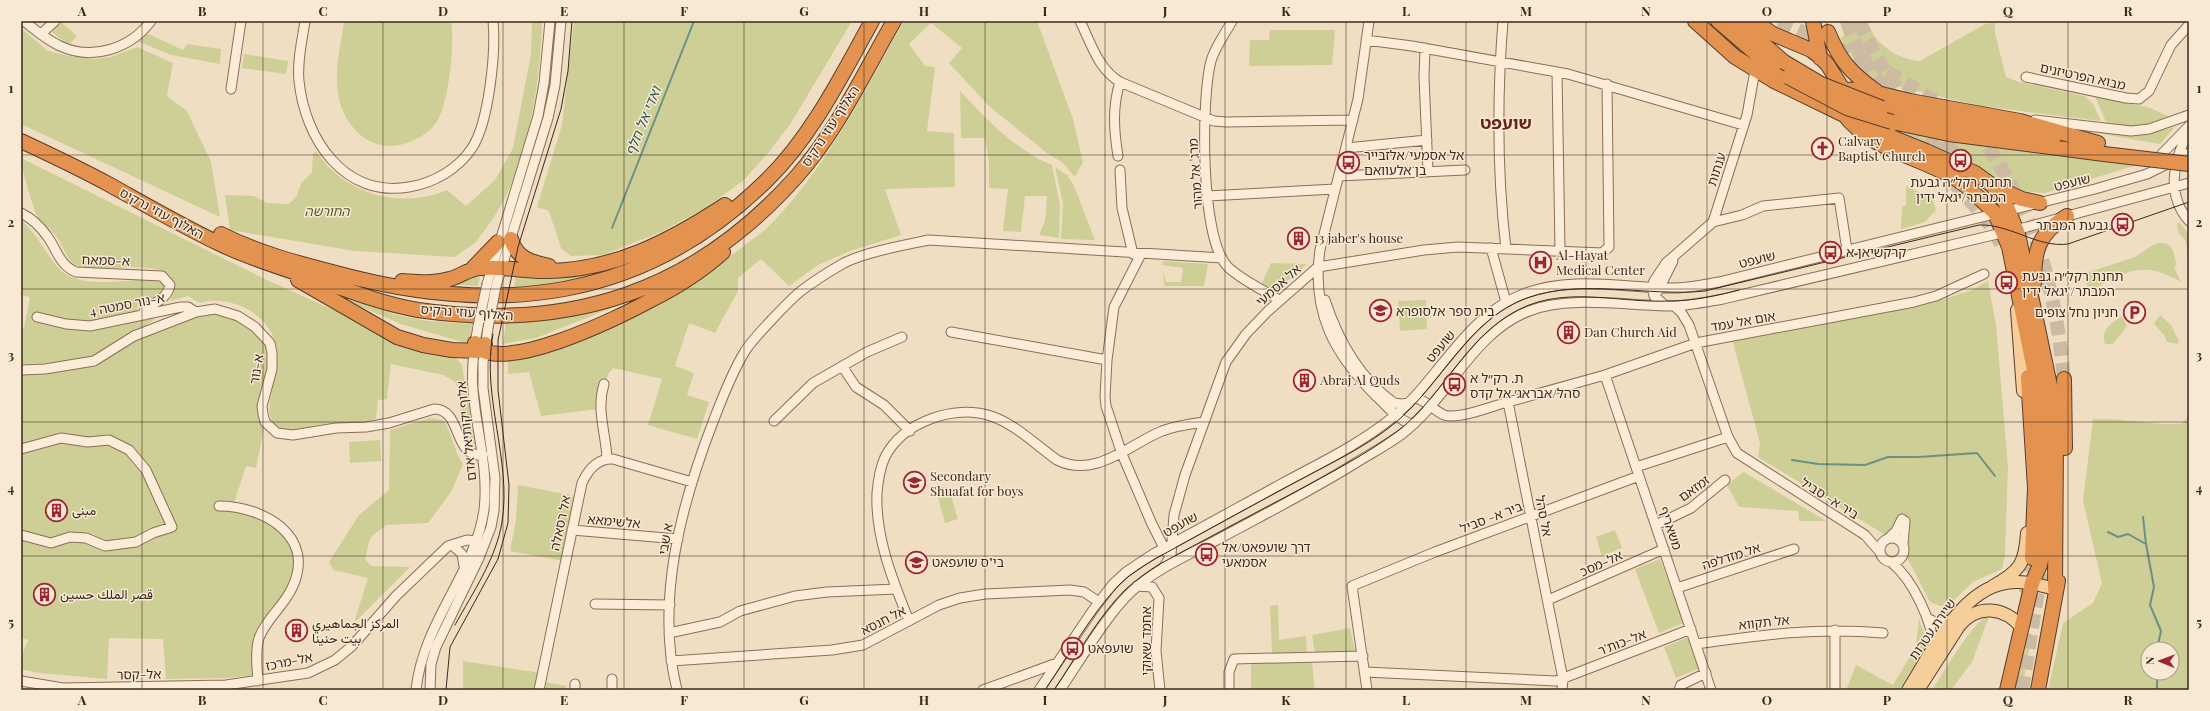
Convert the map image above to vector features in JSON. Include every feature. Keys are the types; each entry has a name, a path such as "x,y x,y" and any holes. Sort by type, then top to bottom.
{"highway":[{"name":"האלוף עוזי נרקיס","path":"21,130 115,177 225,236 314,268 386,286 438,294 472,297 547,293 583,285 620,274 655,260 687,243 722,219 769,174 816,118 872,21"},
{"name":"האלוף עוזי נרקיס","path":"21,141 84,171 221,245 266,263 379,300 417,310 504,316 543,314 573,309 637,292 673,275 731,237 775,198 798,175 816,152 842,112 894,21"},
{"path":"1695,21 1735,57 1789,89 1845,116"},
{"path":"1718,21 1761,58 1788,77 1847,108 1892,122 1949,134 2103,147"},
{"path":"1737,21 1784,62 1821,84 1882,101 1992,115 2034,124 2103,147"},
{"path":"1754,21 1773,34 1805,47 1819,56 1828,64 1857,111 1882,131 1896,139 1962,166 1993,186 2022,199 2040,203"},
{"path":"1813,21 1819,56 1827,84 1834,100 1845,116 1865,136 1877,144 1955,178 1975,192 2010,231 2035,315 2052,395 2056,439 2055,589"},
{"path":"1828,27 1837,54 1850,70 1882,101"},
{"path":"1828,27 1834,63 1844,90"},
{"path":"1834,100 1844,90 1861,89 1913,116 2103,147 2186,158"},
{"path":"471,270 496,268 567,270 591,268 618,261 678,235 730,202 769,174"},
{"path":"1993,186 2009,210 2014,273 2037,375 2046,447 2043,550 2040,565 2032,583"},
{"path":"266,263 397,337 424,345 479,348 497,354 510,354 550,344 609,321 649,302 708,264 739,237 775,198"},
{"path":"2035,315 2034,273 2038,246 2046,232 2067,216"},
{"path":"314,268 399,280 426,282 450,279 471,270 505,240 525,259 567,270"},
{"path":"2007,690 2032,583 2035,488 2028,377"},
{"path":"2038,690 2058,579 2063,535 2065,420 2064,379"}],"main road":[{"path":"1993,586 2007,578 2021,565 2027,532 2028,466 2014,273"},
{"name":"שיירת עטרות","path":"1908,690 1954,618 1973,598 1993,586 2014,582 2032,583 2055,589"},
{"name":"שיירת עטרות","path":"1918,690 1959,626 1967,617 1986,611 2000,611 2010,615 2022,628"}],"street":[{"path":"24,21 60,46 72,50 94,52 105,51 126,43 139,34 151,21"},
{"path":"41,34 55,21"},
{"path":"231,89 241,21"},
{"path":"305,21 299,58 299,80 306,114 322,147 334,164 348,176 366,184 394,189 415,186 435,179 459,163 476,141 483,120 492,62 493,21"},
{"name":"אלוף יקותיאל אדם","path":"505,240 540,104 550,21"},
{"name":"אלוף יקותיאל אדם","path":"430,690 431,664 436,647 483,548 491,527 496,493 493,454 483,388 478,326 486,284 496,268 551,106 561,21"},
{"path":"1080,21 1104,70 1120,82 1205,118 1226,122 1353,120"},
{"name":"מרג' אל מהור","path":"1232,21 1211,61 1205,118 1204,146 1208,196 1215,239 1222,258 1228,267 1279,300"},
{"name":"אל אסמעי","path":"1164,568 1171,555 1176,506 1221,372 1234,349 1279,300 1318,267 1335,189 1358,99 1369,21"},
{"path":"1503,21 1500,62 1498,141 1499,192 1506,249"},
{"name":"מבוא הפרטיזנים","path":"2026,77 2126,98 2139,99 2149,91 2171,44 2189,25"},
{"path":"1366,40 1425,48 1557,72 1607,84 1744,125"},
{"path":"1425,48 1424,77 1428,171"},
{"path":"1557,72 1560,250"},
{"name":"ענתות","path":"1713,222 1744,125 1752,95 1754,76"},
{"path":"1118,156 1114,117 1115,99 1120,82"},
{"path":"1318,267 1424,250 1458,247 1560,250 1602,253 1609,246 1607,84"},
{"path":"1992,115 2131,131 2149,129 2189,115"},
{"path":"2138,177 2189,126"},
{"path":"2189,132 2186,158 2173,176 2180,205 2189,221"},
{"path":"1346,148 1427,140"},
{"name":"שועפט","path":"1039,690 1099,602 1116,580 1164,548 1324,461 1384,424 1412,400 1468,332 1506,302 1524,294 1559,284 1655,290 1719,282 2040,203 2138,177 2186,158"},
{"path":"1120,170 1122,208 1137,254 1114,307 1107,360 1105,386 1106,406 1122,454 1164,548 1171,555 1186,556"},
{"path":"1339,176 1465,170"},
{"path":"1060,690 1108,621 1137,586 1164,568 1333,477 1389,443 1413,424 1430,407 1481,345 1505,324 1530,310 1561,304 1640,304 1670,306 1694,304 2010,231 2189,183"},
{"path":"1208,196 1335,189"},
{"path":"1640,304 1647,302 1676,254 1713,222 1742,214 1763,206 1839,198 1847,250"},
{"name":"א-סמאח","path":"21,213 36,224 48,236 62,263 71,270 89,274 153,274 162,276 170,285 169,291 164,297 144,311 144,315"},
{"name":"א שבי","path":"677,690 671,661 669,633 670,605 678,539 692,482 722,398 744,351 800,292 845,262 895,247 929,240 1137,254 1222,258"},
{"path":"1491,248 1506,302"},
{"path":"1318,267 1328,310 1346,350 1362,372 1388,398 1398,404 1412,400 1423,400 1430,407 1445,415 1455,417 1508,402"},
{"path":"1318,267 1320,303 1333,340 1357,376 1396,415 1413,424"},
{"name":"אלוף יקותיאל אדם","path":"416,690 418,671 426,645 474,544 484,510 485,478 483,455 472,389 479,348 488,328 496,286 496,268"},
{"name":"אום אל עמד","path":"1508,402 1605,375 1696,343 1903,305 1936,296 1984,274"},
{"path":"1655,290 1670,306"},
{"path":"1689,325 1689,313 1694,304"},
{"name":"ביר א- סביל","path":"1670,306 1681,312 1689,325 1728,437 1737,453 1744,459 1865,535 1879,550"},
{"name":"א-נור סמטה 4","path":"38,317 66,324 90,326 181,307 188,307 196,312"},
{"name":"א-נור","path":"21,370 45,369 94,361 134,336 196,312 215,308 238,316 255,327 270,343 272,353 272,369 262,406 265,422 277,433 293,435 336,428 366,427 389,423 434,409 441,409 448,413 453,420 466,449 476,455 483,455"},
{"path":"951,332 1107,360"},
{"path":"774,421 813,383 879,346 902,337"},
{"path":"842,366 856,387 884,406 910,431"},
{"name":"משאריף","path":"1605,375 1711,690"},
{"path":"604,384 601,395 600,412 606,443 607,459 692,482"},
{"path":"1383,402 1386,414 1384,424"},
{"name":"אל סהל","path":"1508,402 1563,679 1562,690"},
{"path":"909,621 888,564 879,521 877,492 879,474 885,458 893,446 910,431 926,421 939,417 953,414 979,414 1003,422 1064,464 1082,466 1122,454 1162,431 1188,424 1204,422"},
{"name":"ביר א- סביל","path":"1363,656 1352,586 1530,516 1638,471 1728,437"},
{"path":"21,449 61,438 88,442 109,440 129,450 146,470 172,527 152,533 136,542 105,546 86,538 70,537 51,542 21,535"},
{"name":"אל רסאלה","path":"539,690 582,482 592,467 600,461 607,459"},
{"name":"זמזאם","path":"1656,525 1691,508 1725,480"},
{"name":"אל-מרכז","path":"219,506 249,509 274,520 292,540 297,552 299,563 293,587 259,640 257,651 258,681 308,673 335,660 352,646 396,596 441,551 458,541 467,540 474,544"},
{"path":"1906,577 1892,563 1883,559 1879,550 1904,520 1904,551 1902,557 1906,577 1927,618 1934,637 1934,649"},
{"name":"אלשימאא","path":"572,530 678,539"},
{"path":"1159,538 1168,538 1173,531"},
{"name":"ביר א- סביל","path":"1865,535 1887,539"},
{"path":"1887,539 1897,539 1903,544"},
{"path":"474,544 483,548"},
{"name":"אל-מרכז","path":"441,551 452,546 474,544"},
{"path":"452,546 462,554 464,566"},
{"name":"אל-מסכ","path":"1548,600 1664,549"},
{"name":"אל מזדלפה","path":"1677,588 1794,549"},
{"path":"1892,563 1902,557"},
{"name":"אחמד שאוקי","path":"1137,586 1152,587 1159,598 1156,651 1160,690"},
{"path":"669,633 720,622 740,611 795,596 827,592 896,589"},
{"name":"אל חנסא","path":"671,661 848,648 863,645 880,638 909,621 952,600 985,594 1070,590 1084,592 1099,602"},
{"path":"595,604 670,605"},
{"path":"1927,618 1936,623 1954,618"},
{"name":"אל-כות'ר","path":"1365,672 1549,682 1563,679 1691,629"},
{"path":"1835,630 1835,690"},
{"name":"אל תקווא","path":"1696,644 1769,634 1835,630 1883,633"},
{"path":"1230,690 1228,672 1234,659 1363,656 1367,690"},
{"path":"983,690 1057,663"},
{"path":"1679,690 1685,681 1706,673"},
{"path":"612,679 612,690"},
{"name":"אל-קסר","path":"21,680 55,687 75,688 226,685 258,681"}],"green space":[{"path":"344,21 451,21 452,57 448,86 442,111 438,120 430,130 412,141 399,145 386,146 374,143 364,137 347,119 341,107 337,85 337,66"},
{"name":"החורשה","path":"532,21 542,21 541,47 534,103 521,159 499,210 475,242 455,257 355,251 230,230 225,195 254,196 267,203 289,204 296,197 301,184 312,172 313,154 316,151 328,166 357,188 392,198 429,196 447,190 466,206 495,180 513,148 531,54"},
{"path":"574,21 852,21 791,123 769,152 744,180 707,207 661,232 603,255 571,256 561,248 549,211 537,207 562,125"},
{"path":"904,21 1037,21 1073,119 1083,162 1075,177 1062,162 1048,154 989,106 949,63 962,48 931,23 909,44 925,66 935,67 927,131 954,133 955,187 885,189 901,235 850,251 818,265 789,286 761,259 738,278 738,291 715,333 689,323 675,366 694,373 687,395 709,402 697,439 648,425 662,379 613,368 608,374 599,409 541,416 529,372 508,374 508,360 541,354 573,344 635,315 702,276 766,229 807,182 825,156 858,103"},
{"path":"1851,21 1868,21 1875,36 1888,49 1895,54 1920,61 1985,24 1995,23 1995,33 2006,77 2019,82 2085,96 2093,104 2101,121 1981,106 1895,86 1864,75 1840,38 1849,32"},
{"path":"61,22 77,36 68,46 52,32"},
{"path":"21,28 48,51 69,56 91,59 111,57 137,47 173,63 167,96 187,111 211,162 220,217 21,124"},
{"path":"1270,30 1335,30 1332,65 1249,66 1250,40 1269,40"},
{"path":"144,32 183,50 187,44 221,49 220,64 171,55 137,41"},
{"path":"244,54 288,61 286,74 242,68"},
{"path":"960,91 991,123 1015,143 1027,152 1052,165 1060,205 1059,238 1039,235 1045,221 1047,196 1025,196 1021,232 1003,231 1008,189 989,188 989,162 985,138 961,138"},
{"path":"2095,97 2148,107 2168,116 2152,122 2130,126 2106,122"},
{"path":"1888,127 2137,165 2045,193 2020,191 1997,181 1975,164 1910,139"},
{"path":"2175,127 2160,144 2091,132 2092,129 2155,132"},
{"path":"21,158 265,279 340,313 454,356 462,365 475,445 469,441 461,431 462,415 456,382 443,375 391,364 387,399 378,400 376,419 370,421 331,423 291,430 278,427 270,416 269,406 276,369 277,356 275,342 269,329 263,322 253,313 236,304 216,300 200,303 188,296 170,301 174,285 168,275 157,270 141,268 91,269 80,267 75,264 68,257 56,236 36,214 29,194"},
{"path":"1055,167 1068,176 1074,186 1095,240 1061,239 1063,203"},
{"path":"1906,186 1932,198 1936,210 1925,222 1901,229 1902,207 1906,205"},
{"path":"21,220 27,225 55,264 63,272 74,278 99,282 151,279 158,281 164,287 162,294 137,307 139,317 155,319 119,344 180,311 203,311 241,320 270,343 265,422 256,468 246,466 234,503 221,505 255,511 285,532 299,563 296,579 259,640 258,675 228,678 166,679 163,639 109,638 107,679 39,673 21,669 21,657 28,640 21,638 21,368 63,363 21,364 21,327 24,328 30,297 21,295"},
{"path":"2177,223 2180,223 2189,234 2189,256 2185,240 2178,232"},
{"path":"2159,243 2168,244 2172,249 2177,265 2174,267 2181,282 2159,272 2140,270 2111,279 2088,296 2086,273 2135,257 2153,245"},
{"path":"1163,261 1208,264 1204,286 1164,286 1163,271 1166,282 1181,282 1183,268 1162,265"},
{"path":"1271,263 1307,264 1276,291 1261,285"},
{"path":"626,264 577,280 513,291 516,275"},
{"path":"467,276 480,277 478,286 446,284"},
{"path":"1988,281 1996,325 2008,466 2005,554 2002,569 1973,582 1949,605 1940,606 1930,602 1900,544 1758,457 1760,443 1732,339 1921,306 1970,291"},
{"path":"329,293 397,315 428,321 472,324 469,344 401,324"},
{"path":"639,297 536,338 503,344 506,321 572,314"},
{"path":"1426,300 1427,329 1400,331 1398,301"},
{"path":"2160,315 2171,325 2179,342 2177,344 2167,342 2164,335 2154,324"},
{"path":"2122,316 2127,326 2113,344 2105,344 2104,335 2108,327"},
{"path":"2189,415 2189,690 2048,690 2063,623 2093,603 2102,583 2083,501 2093,419 2159,424 2182,424"},
{"path":"430,418 443,420 449,430 457,453 463,464 451,492 428,523 386,525 370,538 365,559 371,566 410,567 354,623 368,578 333,570 329,562 359,515 389,490 390,430"},
{"path":"380,440 381,461 350,463 349,442"},
{"path":"1743,472 1826,521 1799,521 1798,511 1739,507 1727,485"},
{"path":"518,485 575,496 563,561 510,551 516,520"},
{"path":"948,486 958,519 945,523 936,490"},
{"path":"1615,530 1622,548 1602,556 1596,537"},
{"path":"1660,559 1684,623 1659,633 1635,569"},
{"path":"1278,605 1279,640 1306,636 1307,655 1272,654 1270,606"},
{"path":"1990,614 1972,662 1951,690 1932,690 1967,637 1983,619"},
{"path":"1919,619 1928,645 1899,690 1846,690 1856,665 1893,685 1916,646"},
{"path":"1350,628 1355,651 1315,654 1312,635"},
{"path":"2029,633 2032,634 2022,690 2015,690"},
{"path":"1688,637 1700,668 1676,678 1664,647"},
{"path":"463,661 541,673 540,681 566,686 566,690 463,690"},
{"path":"1251,662 1312,663 1315,690 1251,690"}],"waterway":[{"name":"ואדי אל חלף","path":"612,228 694,21"},
{"path":"1792,460 1818,464 1865,465 1888,457 1919,457 1977,453 1995,476"},
{"path":"2143,517 2146,544"},
{"path":"2108,532 2118,537 2128,534 2146,544 2154,587 2150,605 2161,631 2159,641"},
{"path":"2157,681 2157,690"}],"tunnel":[{"path":"1779,21 1867,62"},
{"path":"1847,21 1855,43 1866,63 1879,83 1894,101"},
{"path":"1859,21 1869,44 1881,65 1895,86 1911,105"},
{"path":"1887,72 1948,109"},
{"path":"1913,123 1949,162"},
{"path":"1930,126 1980,182 2009,223"},
{"path":"1974,131 1993,155 2017,195 2038,245 2052,298 2064,379"},
{"path":"1954,183 1985,217 2003,247"},
{"path":"2026,593 2032,546"},
{"path":"2022,690 2041,572"}],"tram line":[{"path":"446,690 450,647 498,559 508,523 509,485 498,390 498,340 518,247 561,109 568,71 572,21"},
{"path":"1045,690 1099,609 1109,596 1128,577 1155,559 1347,455 1384,432 1411,408 1471,337 1488,321 1506,308 1527,298 1548,292 1570,289 1615,289 1661,292 1705,291 1979,225 2002,228 2046,243 2068,244 2189,202"},
{"path":"1054,690 1106,612 1134,582 1158,565 1335,470 1387,439 1416,415 1474,345 1490,329 1508,315 1529,305 1563,297 1598,297 1651,301 1678,301 1704,298 1739,290"},
{"path":"455,625 476,588 495,549 502,522 504,499 503,475 491,381 490,358 493,334"}],"place":[{"name":"Calvary Baptist Church","path":"1822,148"},
{"name":"תחנת רקל״ה גבעת המבתר/יגאל ידין","path":"1961,160"},
{"name":"אל אסמעי/אלזבייר בן אלעוואם","path":"1349,162"},
{"name":"גבעת המבתר","path":"2123,225"},
{"name":"13 jaber's house","path":"1298,238"},
{"name":"קרקשיאן א","path":"1830,252"},
{"name":"Al-Hayat Medical Center","path":"1540,262"},
{"name":"תחנת רקל״ה גבעת המבתר/'יגאל ידין","path":"2007,283"},
{"name":"בית ספר אלסופרא","path":"1381,311"},
{"name":"חניון נחל צופים","path":"2134,312"},
{"name":"Dan Church Aid","path":"1569,332"},
{"name":"Abraj Al Quds","path":"1305,380"},
{"name":"ת. רק״ל א סהל/אבראג׳ אל קדס","path":"1454,385"},
{"name":"Secondary Shuafat for boys","path":"914,483"},
{"name":"مبنى","path":"57,510"},
{"name":"דרך שועפאט/אל אסמאעי","path":"1206,554"},
{"name":"בי\"ס שועפאט","path":"917,562"},
{"name":"قصر الملك حسين","path":"44,594"},
{"name":"المركز الجماهيري بيت حنينا","path":"297,630"},
{"name":"שועפאט","path":"1073,648"}],"district":[{"name":"שועפט","path":"1506,123"}]}
